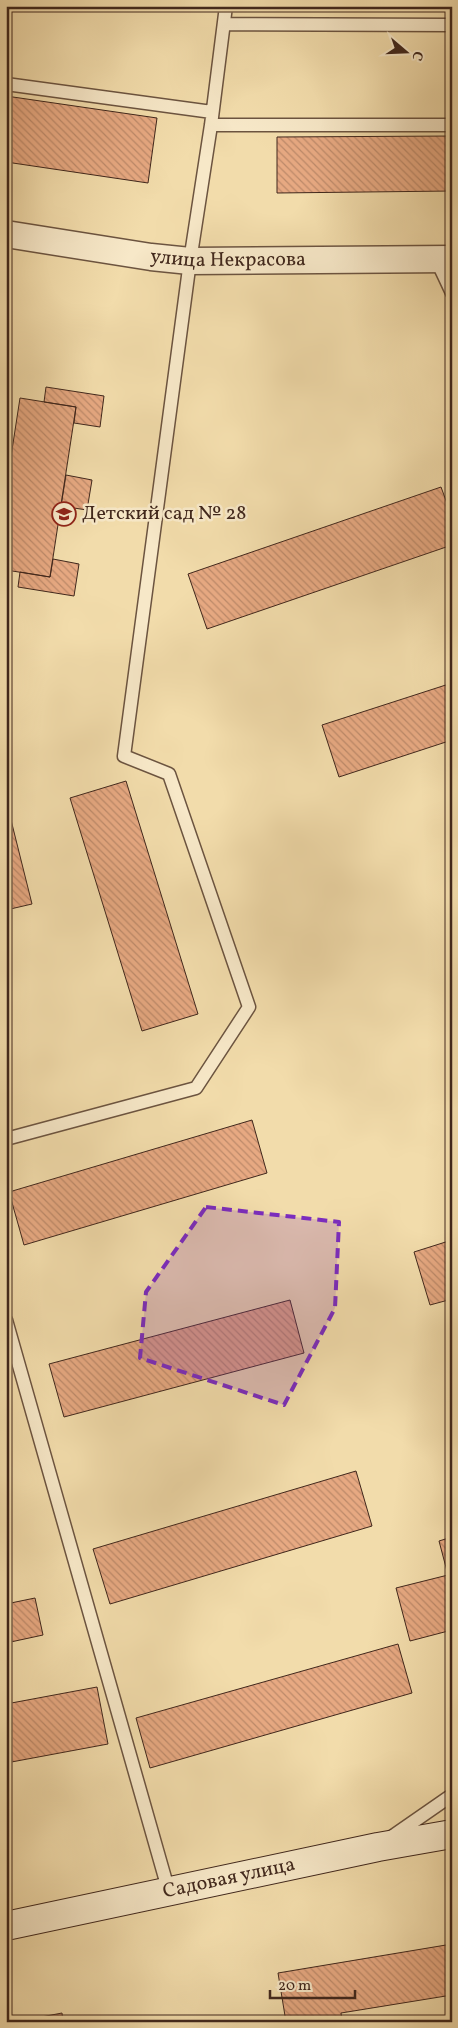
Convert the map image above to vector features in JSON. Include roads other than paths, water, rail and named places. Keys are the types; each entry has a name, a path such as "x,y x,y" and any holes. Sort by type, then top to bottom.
{"main road":[{"name":"Садовая улица","path":"6,1926 378,1847 452,1834"}],"street":[{"name":"улица Некрасова","path":"6,234 190,262 444,259"}],"lane":[{"path":"6,1139 196,1088 249,1007 169,774 124,756 226,6"},
{"path":"224,24 452,25"},
{"path":"6,84 211,119 452,125"},
{"path":"444,259 452,293"},
{"path":"6,1320 169,1892"},
{"path":"378,1847 452,1795"}],"place":[{"name":"Детский сад № 28","path":"64,514"}]}
